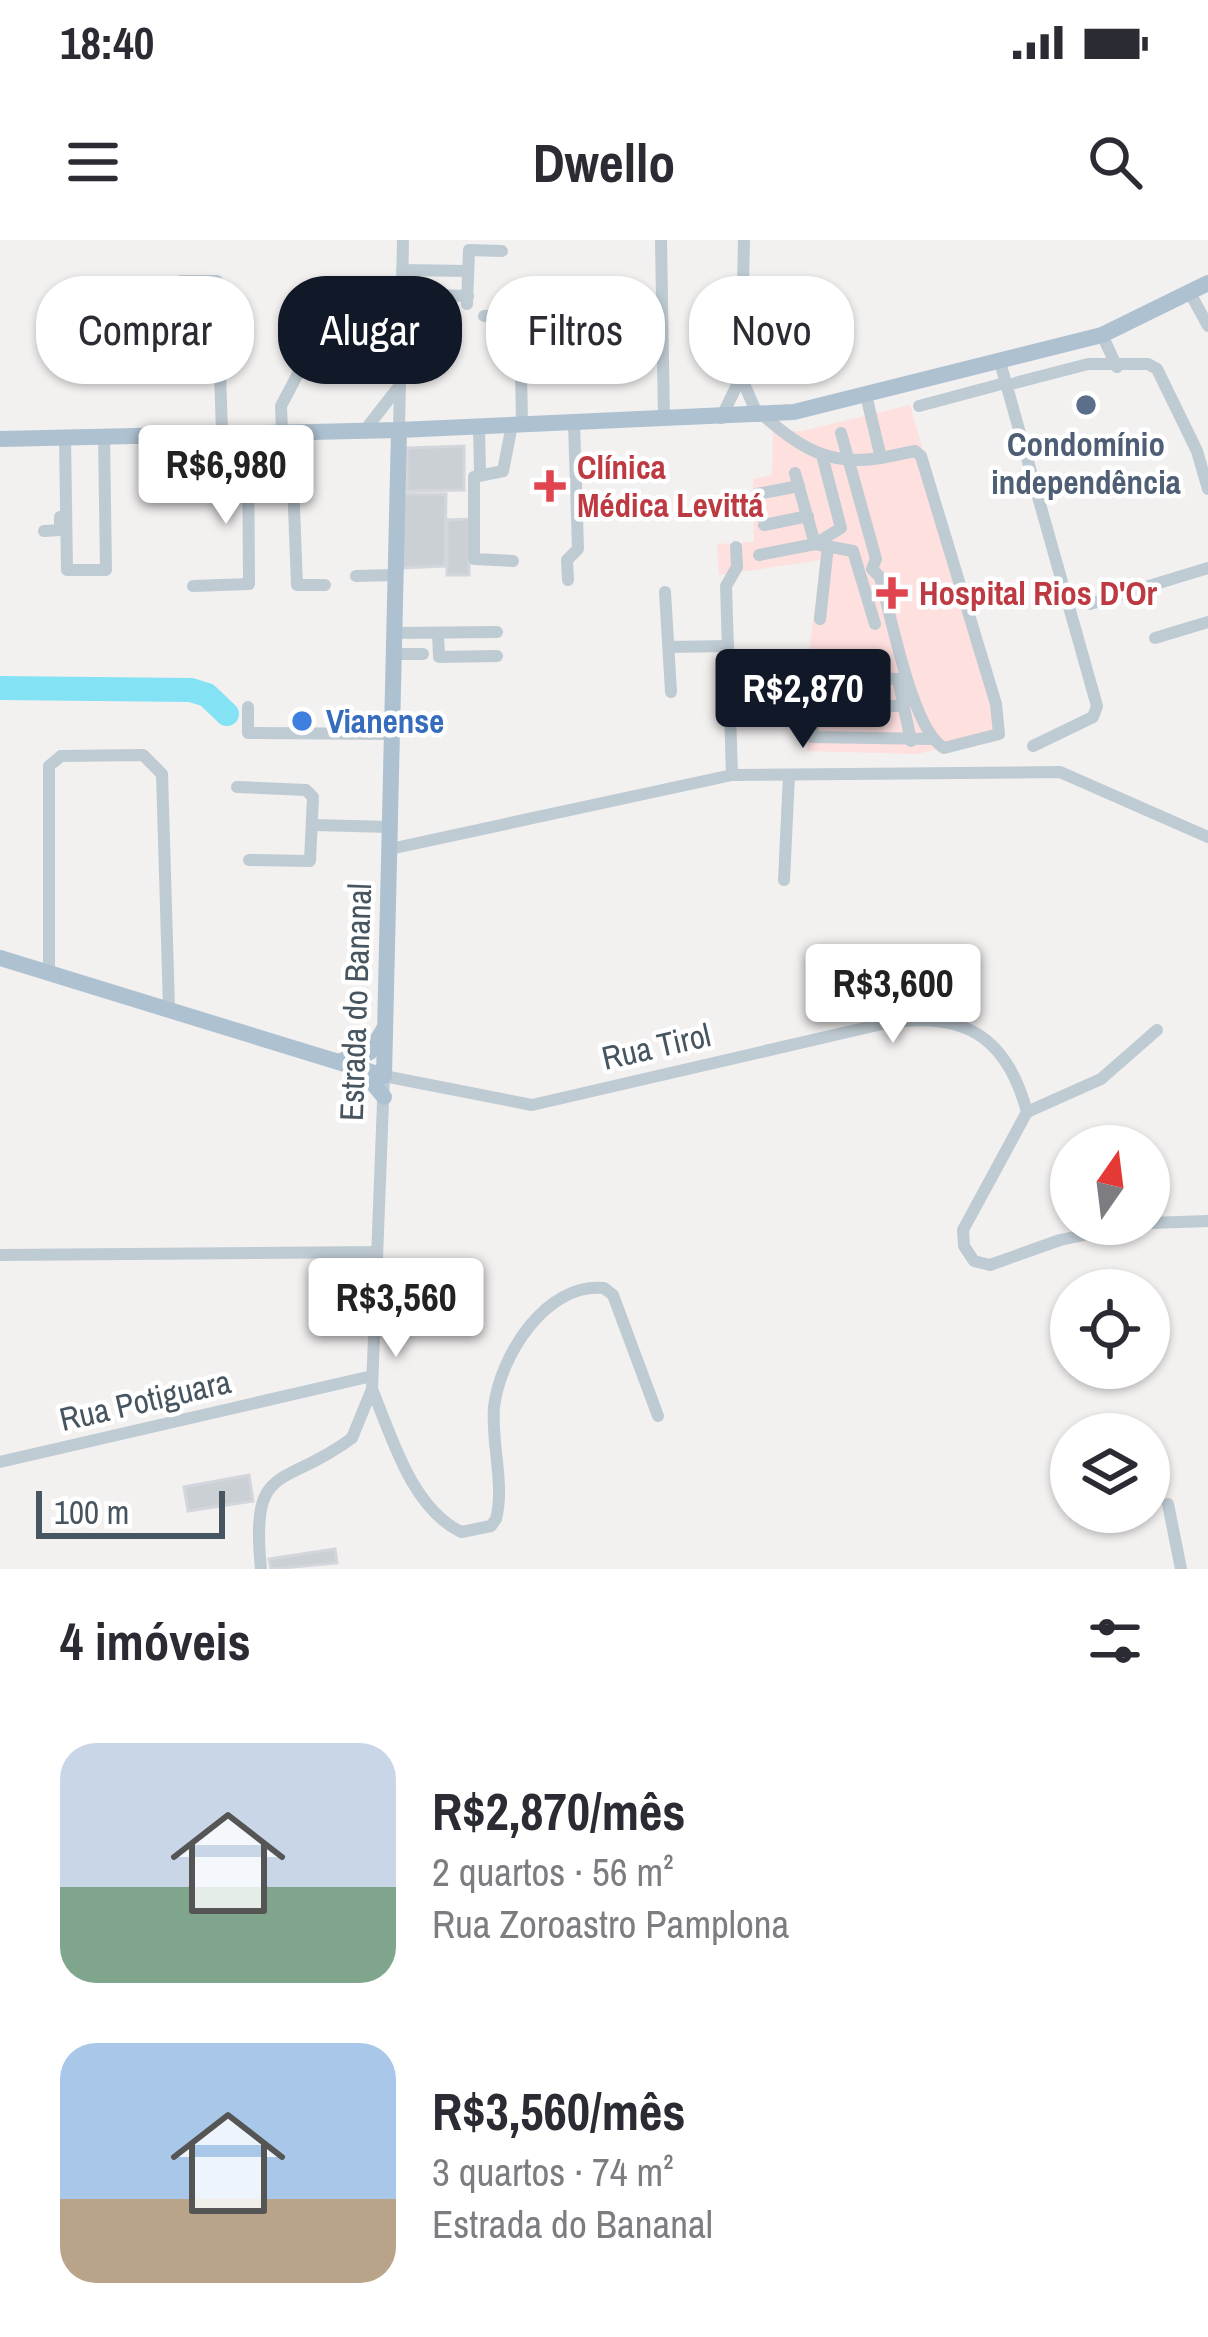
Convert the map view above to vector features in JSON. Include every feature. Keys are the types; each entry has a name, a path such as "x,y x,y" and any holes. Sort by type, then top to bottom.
{"main road":[{"path":"0,439 761,416 866,395 1102,335 1208,284"},
{"name":"Estrada do Bananal","path":"385,1076 399,430"},
{"name":"Rua Tirol","path":"0,958 385,1076"},
{"path":"338,1062 370,1052 386,1023"},
{"path":"362,1069 384,1097"}],"street":[{"name":"Estrada do Bananal","path":"402,276 403,240"},
{"path":"661,240 664,419"},
{"path":"743,276 744,240"},
{"path":"462,300 467,300 469,250 502,251"},
{"path":"402,270 468,272"},
{"path":"1190,293 1208,326"},
{"path":"484,316 520,315 517,425 502,471 480,472 474,477 474,559 513,561"},
{"path":"1102,335 1117,367"},
{"path":"1000,362 1010,383 1097,706 1093,718 1033,746"},
{"path":"919,406 1088,364 1117,367 1139,362 1157,369 1197,451 1208,489"},
{"path":"220,384 222,433"},
{"path":"293,384 281,406 297,585 325,585"},
{"path":"364,430 384,412 399,384"},
{"name":"Estrada do Bananal","path":"399,430 400,384"},
{"path":"721,418 738,384"},
{"path":"745,384 761,416 823,459 848,463 915,451 921,456 1002,729 999,734 944,748 933,739 880,577 866,571"},
{"path":"866,395 880,458"},
{"path":"568,580 567,560 578,549 574,423"},
{"path":"478,427 480,472"},
{"path":"193,586 246,585 251,580 248,432"},
{"path":"841,433 876,559 866,571"},
{"path":"61,437 67,570 106,570 104,436"},
{"path":"44,531 60,530 61,437"},
{"path":"821,545 841,528 823,459"},
{"path":"848,463 838,489 854,551 866,571 875,624"},
{"path":"757,494 797,479 821,545 820,619"},
{"path":"764,525 808,517"},
{"path":"759,555 821,545 854,551"},
{"path":"732,775 726,586 737,567 736,547"},
{"path":"1090,604 1208,568"},
{"path":"356,576 395,575"},
{"path":"665,592 671,692"},
{"path":"1155,638 1208,622"},
{"path":"394,633 497,632"},
{"path":"438,633 439,657 497,656"},
{"path":"669,647 727,646"},
{"path":"394,654 424,654"},
{"path":"898,679 814,677 814,738 933,739"},
{"path":"898,679 917,724 926,726"},
{"path":"898,679 911,740"},
{"path":"812,706 904,706"},
{"path":"248,707 248,733 392,734"},
{"path":"50,972 49,766 61,756 143,755 162,774 169,1008"},
{"path":"390,849 732,775 1060,772 1208,837"},
{"path":"784,880 789,775"},
{"path":"237,787 310,791 314,825 310,861 249,860"},
{"path":"314,825 390,827"},
{"name":"Rua Tirol","path":"385,1076 532,1106 882,1024 940,1017 979,1035 997,1050 1021,1088 1027,1112"},
{"path":"1050,1244 990,1265 974,1261 964,1246 963,1230 1027,1112 1101,1079 1157,1030"},
{"name":"Estrada do Bananal","path":"261,1569 257,1527 268,1488 286,1472 352,1438 372,1383 385,1076"},
{"path":"1170,1222 1208,1221"},
{"path":"0,1255 376,1252"},
{"path":"372,1383 417,1490 440,1519 461,1532 490,1526 496,1519 494,1413 500,1380 535,1321 573,1291 604,1288 613,1295 658,1416"},
{"name":"Rua Potiguara","path":"0,1462 372,1383"},
{"path":"1170,1514 1181,1569"}],"shaded area":[{"name":"Hospital Rios D'Or","path":"910,405 1005,734 917,754 807,751 808,661 821,560 719,575 717,544 754,542 753,479 772,475 773,432 802,431"}],"building":[{"path":"464,446 464,490 407,491 407,448"},
{"path":"403,494 446,494 445,566 402,568"},
{"path":"469,519 469,575 447,575 447,520"},
{"path":"249,1475 253,1501 188,1511 184,1487"},
{"path":"335,1549 337,1563 271,1569 269,1559"}],"waterway":[{"path":"0,688 191,690 207,695 227,714"}],"place":[{"name":"Condomínio independência","path":"1086,405"},
{"name":"Clínica Médica Levittá","path":"550,486"},
{"name":"Hospital Rios D'Or","path":"892,593"},
{"name":"Vianense","path":"302,721"}]}
